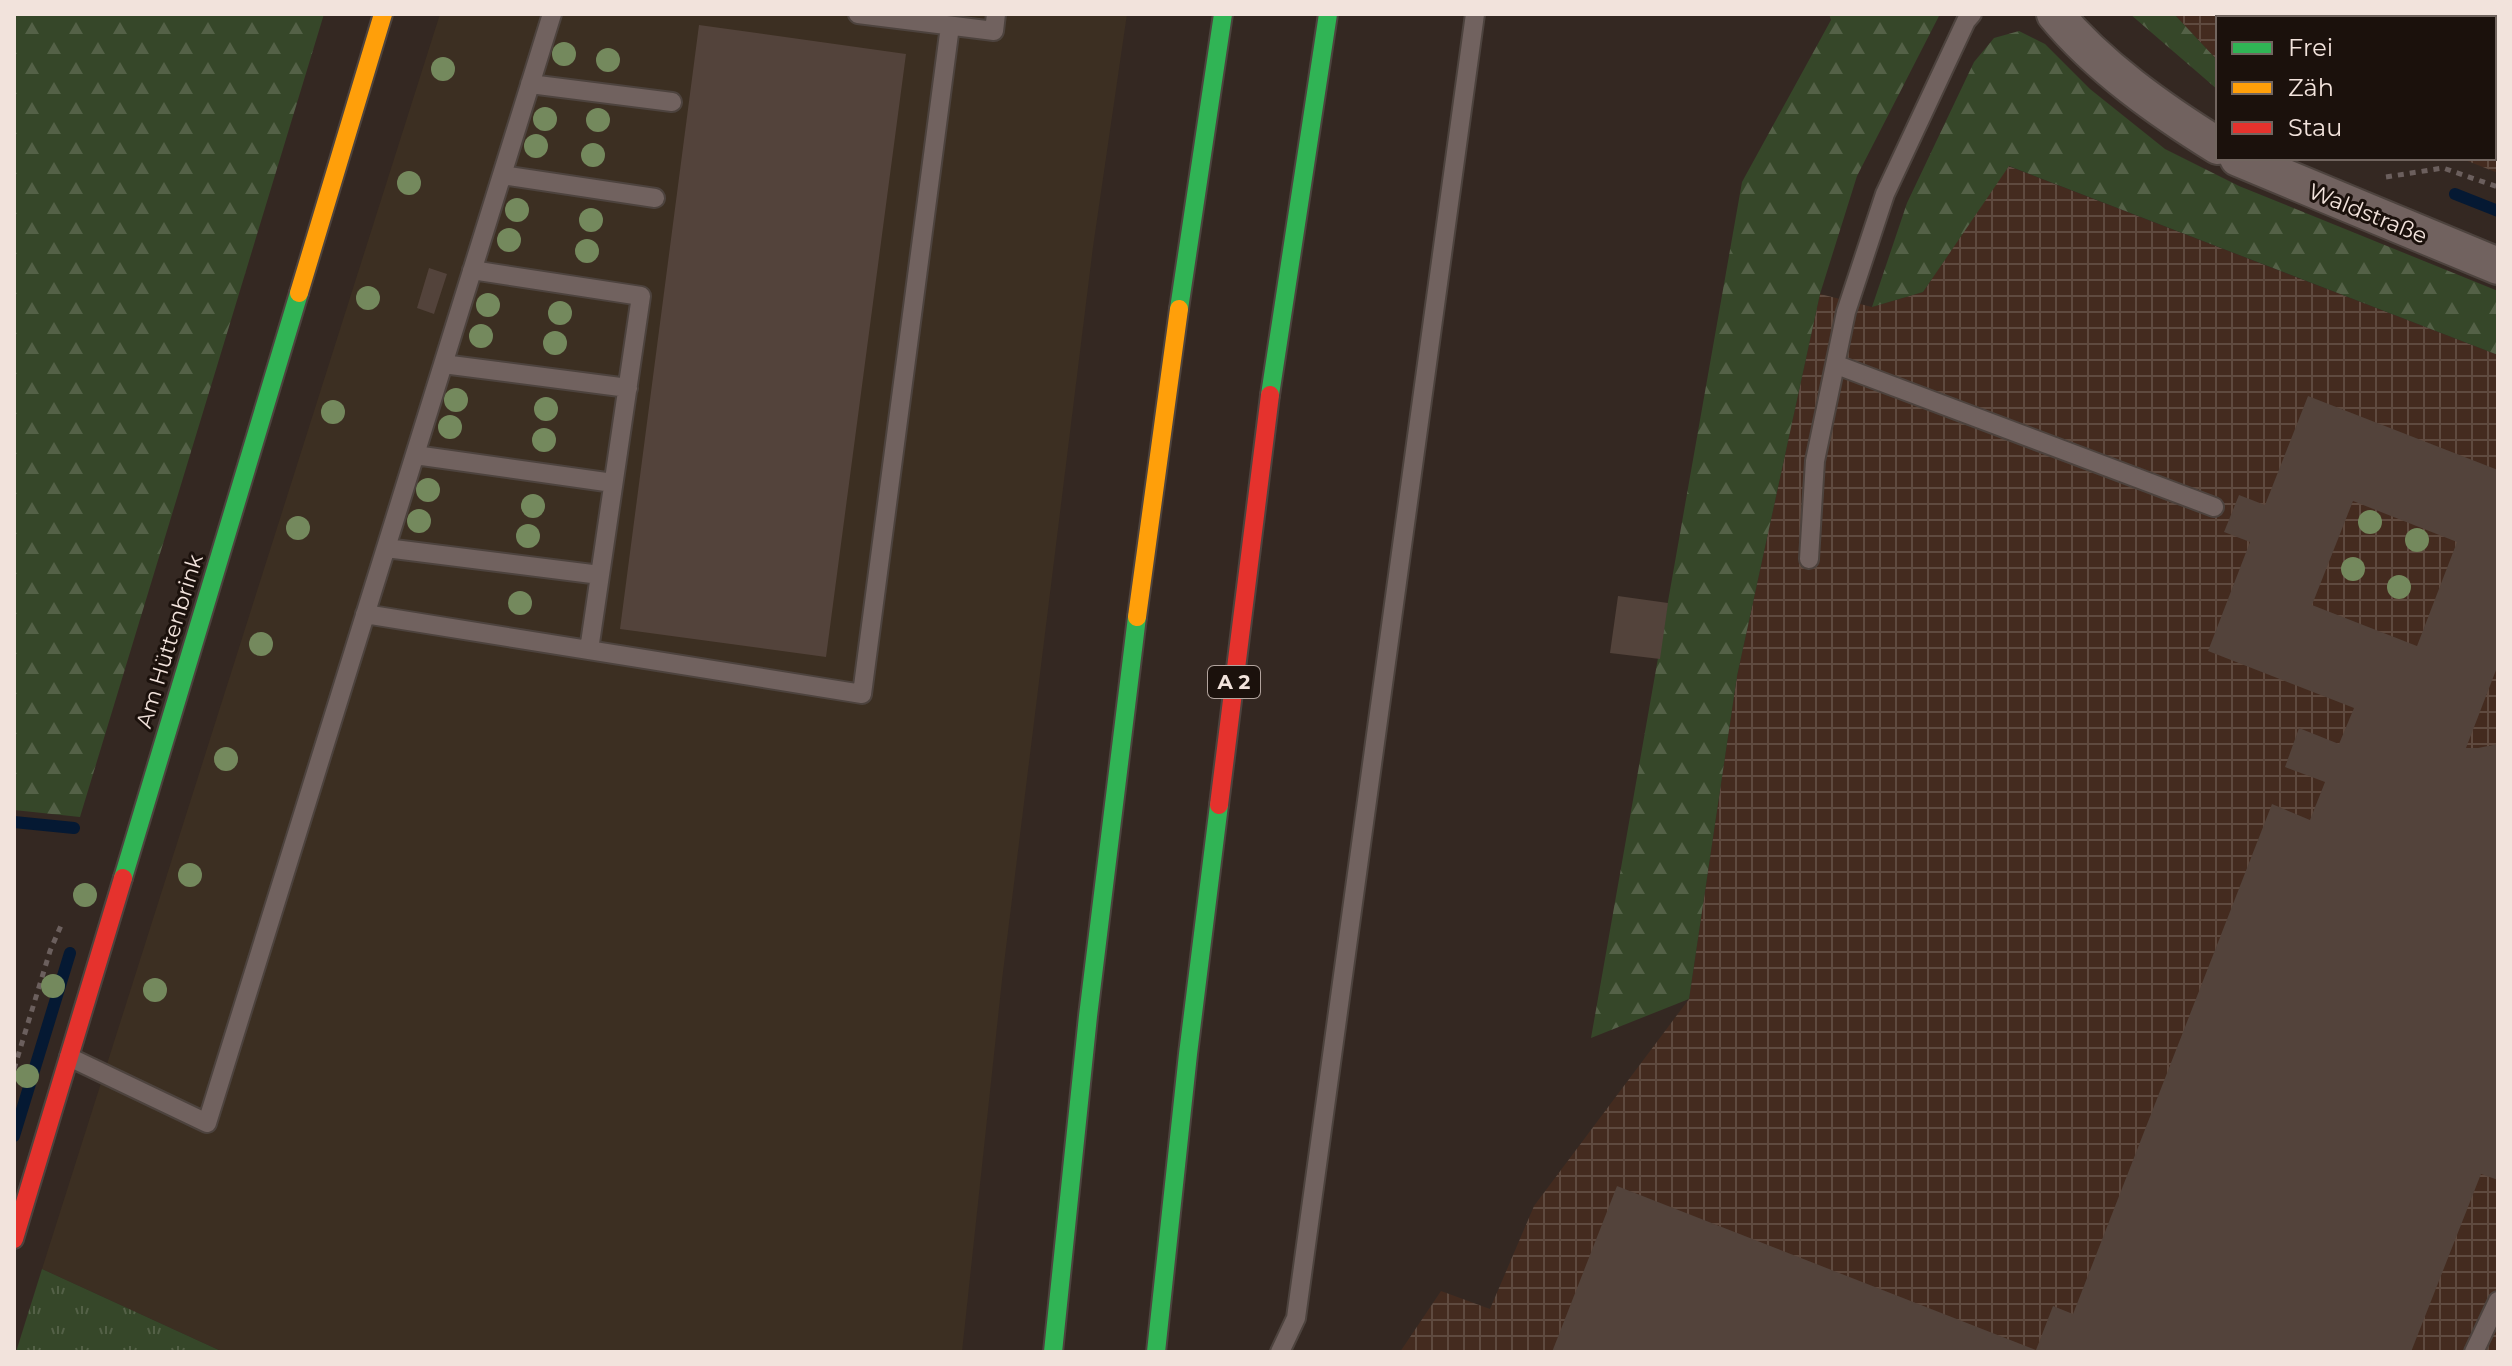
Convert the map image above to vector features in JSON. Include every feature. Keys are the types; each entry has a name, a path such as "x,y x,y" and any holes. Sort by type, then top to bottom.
{"main road":[{"name":"Am Hüttenbrink","path":"371,57 375,14"},
{"name":"Am Hüttenbrink","path":"14,1239 383,14"},
{"path":"1053,1352 1084,1042 1146,529 1223,14"},
{"name":"A 2","path":"1156,1352 1188,1054 1274,366 1328,14"}],"street":[{"path":"2055,14 2112,71 2216,145"},
{"name":"Waldstraße","path":"2243,160 2498,266"}],"lane":[{"path":"69,1057 207,1123 552,14"},
{"path":"858,14 994,31 996,14"},
{"path":"1280,1352 1296,1318 1475,14"},
{"path":"1809,559 1815,461 1846,312 1885,194 1972,14"},
{"path":"365,614 862,694 950,26"},
{"path":"530,84 672,102"},
{"path":"502,175 655,198"},
{"path":"472,270 641,296 589,650"},
{"path":"443,364 628,388"},
{"path":"1837,365 2214,507"},
{"path":"415,455 613,483"},
{"path":"386,548 600,575"},
{"path":"2474,1352 2498,1301"}],"path":[{"path":"2383,178 2443,168 2498,187"}],"shaded area":[{"path":"440,14 1127,14 1093,247 1002,980 962,1352 223,1352 42,1269"},
{"path":"2174,14 2498,14 2498,173 2465,160 2496,160 2496,16 2216,16 2216,59"},
{"path":"2008,166 2498,355 2498,1352 1400,1352 1441,1291 1490,1309 1534,1206 1689,999 1737,676 1820,294 1872,307 1923,292"}],"green space":[{"path":"14,14 324,14 80,817 14,810"},
{"path":"1829,14 1940,14 1857,176 1820,294 1737,676 1689,999 1591,1038 1742,182 1831,20"},
{"path":"2130,14 2174,14 2216,59 2216,88"},
{"path":"2019,31 2045,44 2090,89 2165,149 2239,186 2498,291 2498,355 2009,166 1923,292 1872,307 1907,203 1974,62 1994,38"},
{"path":"42,1269 223,1352 16,1352"}],"building":[{"path":"699,25 906,54 826,657 620,629"},
{"path":"429,268 447,274 434,314 417,308"},
{"path":"2308,396 2498,470 2498,665 2466,748 2498,744 2498,1180 2481,1174 2411,1352 1552,1352 1617,1186 2036,1350 2053,1306 2073,1314 2272,804 2310,820 2325,782 2285,767 2299,728 2339,744 2354,708 2208,651 2250,542 2224,532 2239,495 2265,505","holes":["2353,501 2457,542 2417,646 2312,605"]},
{"path":"1618,596 1668,603 1660,659 1610,653"}],"waterway":[{"path":"2455,194 2498,211"},
{"path":"14,822 74,828"},
{"path":"14,1136 70,953"}],"traffic: fast":[{"path":"1179,309 1223,14"},
{"path":"1270,395 1328,14"},
{"path":"123,878 299,293"},
{"path":"1053,1352 1088,1016 1137,617"},
{"path":"1156,1352 1219,805"}],"traffic: slow":[{"path":"299,293 383,14"},
{"path":"1137,617 1179,309"}],"traffic: jam":[{"path":"1219,805 1270,395"},
{"path":"14,1239 123,878"}]}
